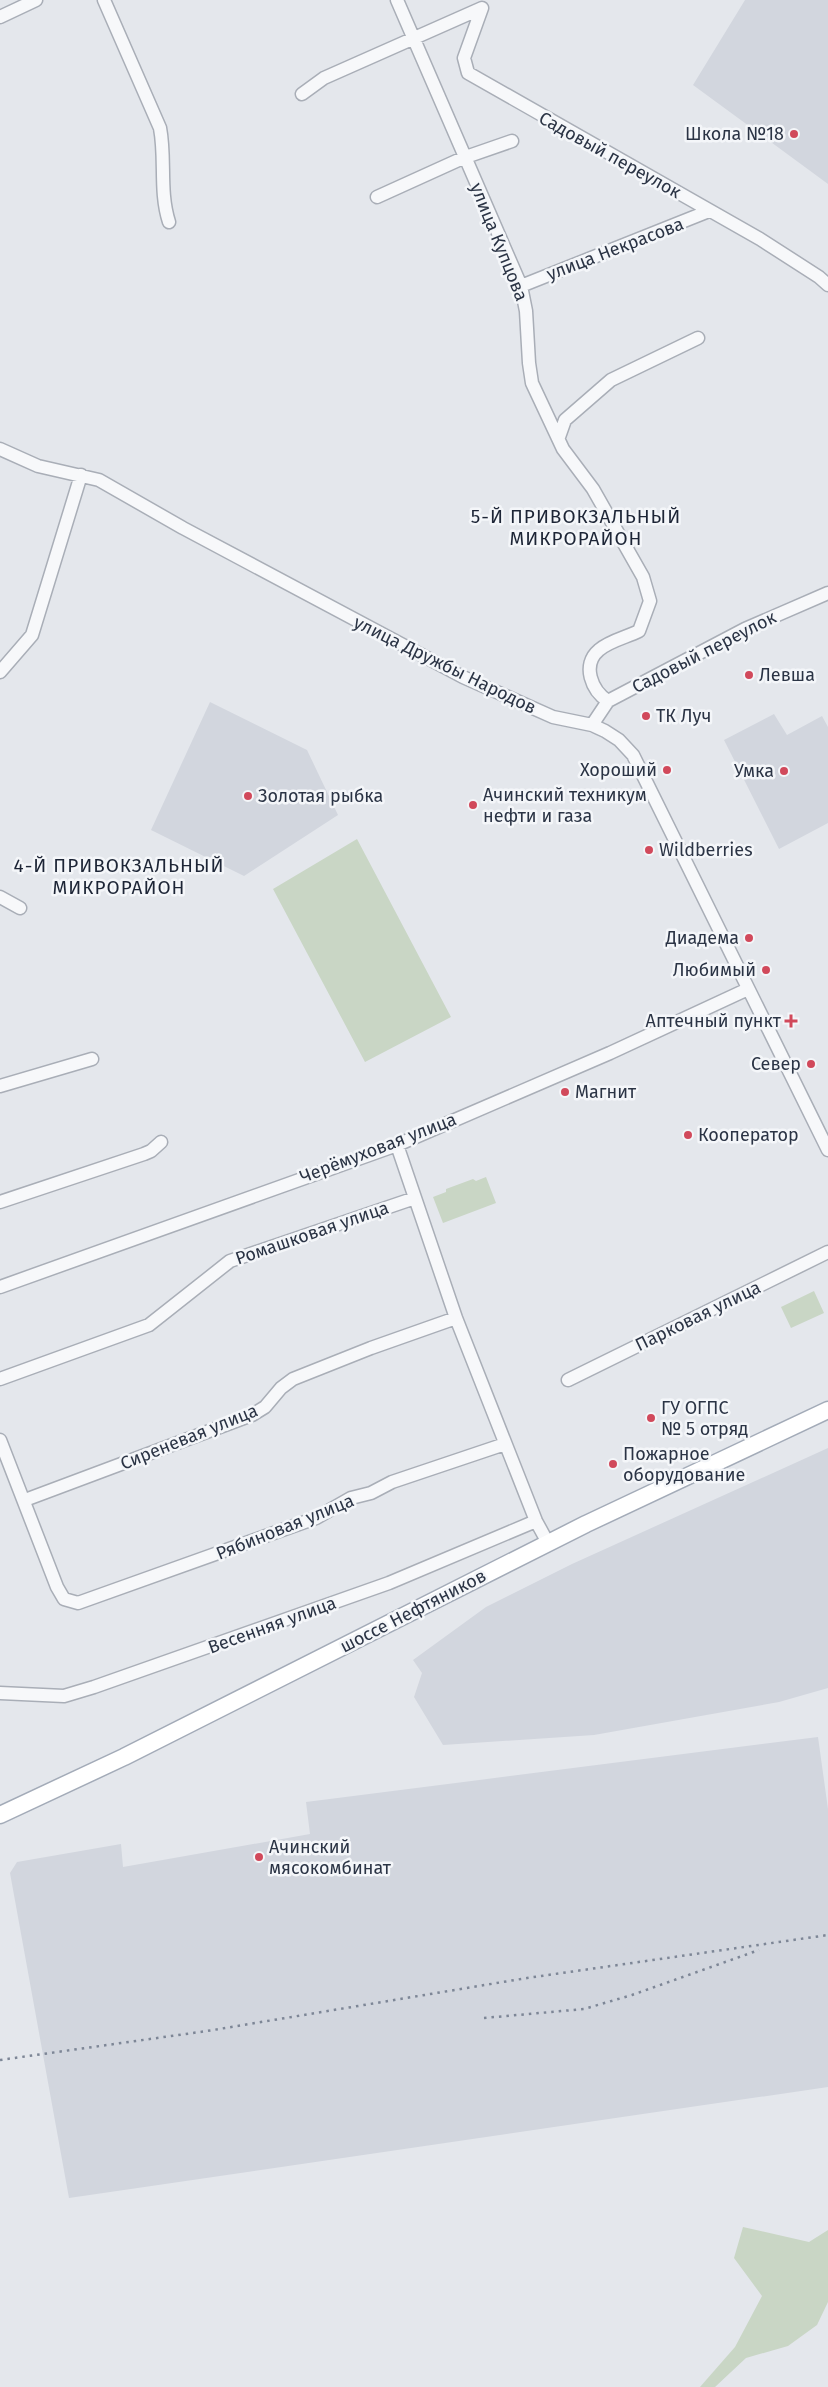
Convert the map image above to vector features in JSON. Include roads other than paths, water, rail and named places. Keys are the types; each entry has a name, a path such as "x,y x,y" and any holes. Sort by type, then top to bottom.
{"main road":[{"name":"шоссе Нефтяников","path":"0,1815 124,1758 548,1543 828,1410"}],"street":[{"path":"0,17 36,0"},
{"path":"104,0 160,128 163,201 169,222"},
{"name":"улица Купцова","path":"396,0 520,286 526,311 532,383 563,449 593,489 638,565 650,601 639,631 600,649 592,662 590,671 595,688 600,695 608,700"},
{"name":"Садовый переулок","path":"413,38 482,8 466,49 464,66 468,73 760,239 819,277 828,285"},
{"path":"302,94 324,78 413,38"},
{"path":"377,197 464,158 512,141"},
{"name":"улица Некрасова","path":"520,286 710,211"},
{"path":"559,437 565,420 611,380 698,338"},
{"name":"улица Дружбы Народов","path":"0,449 38,466 98,480 463,677 553,717 592,725 618,740 633,755 828,1150"},
{"path":"0,672 32,635 80,475"},
{"name":"Садовый переулок","path":"592,725 608,700 745,629 828,593"},
{"path":"0,897 20,908"},
{"name":"Черёмуховая улица","path":"0,1287 397,1145 610,1053 748,989"},
{"path":"0,1086 92,1059"},
{"path":"0,1202 144,1154 152,1151 161,1142"},
{"path":"397,1145 456,1318 536,1522 548,1543"},
{"name":"Ромашковая улица","path":"0,1379 149,1325 230,1261 415,1198"},
{"name":"Парковая улица","path":"568,1380 828,1252"},
{"name":"Сиреневая улица","path":"25,1500 252,1415 265,1407 286,1383 293,1378 456,1318"},
{"path":"0,1440 25,1500"},
{"name":"Рябиновая улица","path":"25,1500 57,1587 64,1599 71,1602 84,1602 316,1518 351,1498 372,1493 392,1482 505,1444"},
{"name":"Весенняя улица","path":"0,1693 64,1696 94,1687 397,1580 536,1522"}],"railway":[{"path":"0,2060 207,2031 527,1978 828,1935"},
{"path":"484,2018 584,2009 632,1995 759,1950"}],"place":[{"name":"Школа №18","path":"794,134"},
{"name":"Левша","path":"749,675"},
{"name":"ТК Луч","path":"646,716"},
{"name":"Хороший","path":"667,770"},
{"name":"Умка","path":"784,771"},
{"name":"Золотая рыбка","path":"248,796"},
{"name":"Ачинский техникум нефти и газа","path":"473,805"},
{"name":"Wildberries","path":"649,850"},
{"name":"Диадема","path":"749,938"},
{"name":"Любимый","path":"766,970"},
{"name":"Аптечный пункт","path":"791,1021"},
{"name":"Север","path":"811,1064"},
{"name":"Магнит","path":"565,1092"},
{"name":"Кооператор","path":"688,1135"},
{"name":"ГУ ОГПС № 5 отряд","path":"651,1418"},
{"name":"Пожарное оборудование","path":"613,1464"},
{"name":"Ачинский мясокомбинат","path":"259,1857"}],"district":[{"name":"5-Й ПРИВОКЗАЛЬНЫЙ МИКРОРАЙОН","path":"576,527"},
{"name":"4-Й ПРИВОКЗАЛЬНЫЙ МИКРОРАЙОН","path":"119,876"}]}
